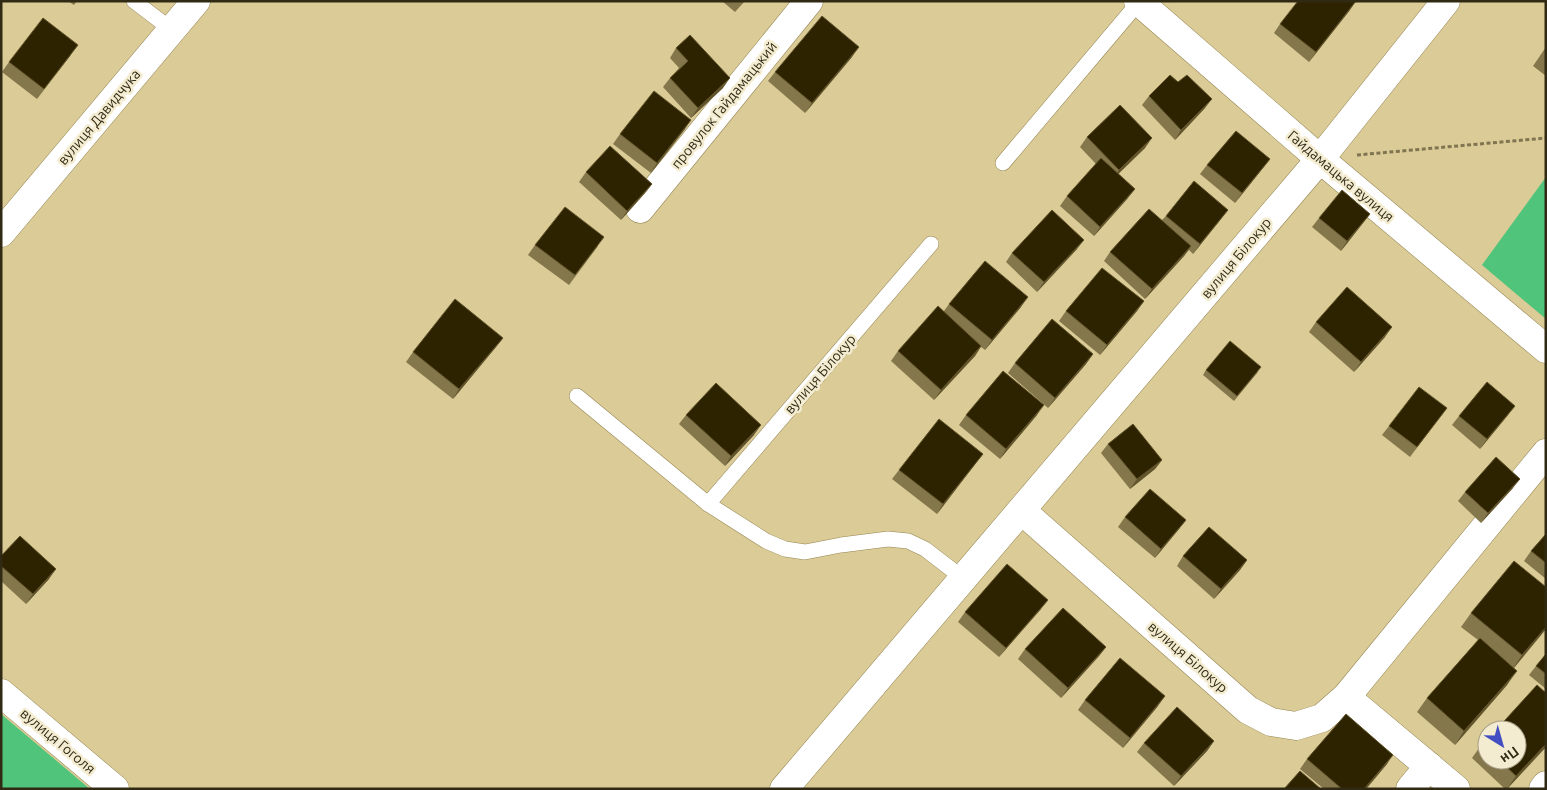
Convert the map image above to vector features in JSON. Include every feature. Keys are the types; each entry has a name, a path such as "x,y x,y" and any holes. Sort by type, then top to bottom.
{"street":[{"name":"вулиця Давидчука","path":"1,233 196,1"},
{"name":"провулок Гайдамацький","path":"640,210 809,1"},
{"name":"вулиця Білокур","path":"784,789 1320,159 1446,1"},
{"name":"Гайдамацька вулиця","path":"1139,2 1320,159 1546,348"},
{"name":"вулиця Білокур","path":"1022,511 1248,710 1271,722 1296,726 1322,718 1346,697 1546,454"},
{"name":"вулиця Гоголя","path":"1,693 115,789"},
{"path":"1346,697 1456,789"},
{"path":"1410,789 1429,766"},
{"path":"1543,789 1546,785"}],"lane":[{"path":"134,1 172,30"},
{"path":"1003,164 1139,2"},
{"name":"вулиця Білокур","path":"708,504 931,244"},
{"path":"577,396 708,504 766,541 785,549 805,552 888,539 908,542 926,549 964,579"}],"path":[{"path":"1320,159 1546,138"}],"green space":[{"path":"1546,177 1546,319 1482,265"},
{"path":"1,714 90,789 1,789"}],"building":[{"path":"1298,1 1356,1 1316,52 1280,24"},
{"path":"822,16 859,47 812,103 775,72"},
{"path":"43,18 78,45 44,89 9,62"},
{"path":"690,35 730,78 698,108 670,78 688,61 676,48"},
{"path":"1170,75 1178,82 1187,75 1212,99 1181,130 1149,96"},
{"path":"654,91 691,120 657,163 620,134"},
{"path":"1120,105 1152,138 1119,170 1087,137"},
{"path":"1236,131 1270,159 1242,193 1207,165"},
{"path":"610,146 652,184 627,211 586,172"},
{"path":"1101,158 1135,189 1100,227 1067,196"},
{"path":"1194,181 1228,210 1200,244 1166,216"},
{"path":"1342,190 1370,214 1347,241 1319,218"},
{"path":"565,207 604,237 575,275 535,245"},
{"path":"1149,209 1191,246 1152,289 1110,252"},
{"path":"1052,210 1084,240 1044,282 1012,253"},
{"path":"985,261 1028,297 992,340 949,304"},
{"path":"1102,268 1144,301 1107,345 1066,311"},
{"path":"1347,287 1392,327 1361,362 1316,322"},
{"path":"455,299 503,338 459,389 413,352"},
{"path":"938,306 981,346 941,390 898,351"},
{"path":"1052,319 1093,354 1055,398 1015,363"},
{"path":"1230,341 1261,367 1237,396 1206,370"},
{"path":"1003,371 1044,405 1006,449 966,415"},
{"path":"1487,382 1515,406 1487,439 1459,416"},
{"path":"716,383 761,425 731,456 686,415"},
{"path":"1419,387 1447,408 1417,447 1389,426"},
{"path":"939,419 983,454 943,504 899,470"},
{"path":"1133,424 1162,460 1137,479 1108,444"},
{"path":"1496,457 1520,479 1488,513 1465,492"},
{"path":"1150,489 1186,520 1161,549 1125,517"},
{"path":"1209,527 1247,560 1221,589 1183,556"},
{"path":"1546,534 1546,563 1531,551"},
{"path":"20,536 56,569 33,594 1,566 1,556"},
{"path":"1514,561 1546,587 1546,627 1522,655 1471,613"},
{"path":"1007,564 1048,600 1006,648 965,612"},
{"path":"1063,608 1106,647 1068,688 1025,649"},
{"path":"1480,638 1517,671 1464,731 1427,698"},
{"path":"1546,654 1546,674 1536,666"},
{"path":"1120,658 1165,696 1130,738 1085,700"},
{"path":"1537,685 1546,693 1546,744 1527,764 1527,720 1505,720"},
{"path":"1177,707 1214,741 1181,776 1144,743"},
{"path":"1346,714 1393,755 1364,789 1342,789 1307,759"},
{"path":"1510,770 1522,770 1516,776"},
{"path":"1300,771 1321,789 1284,789"}]}
